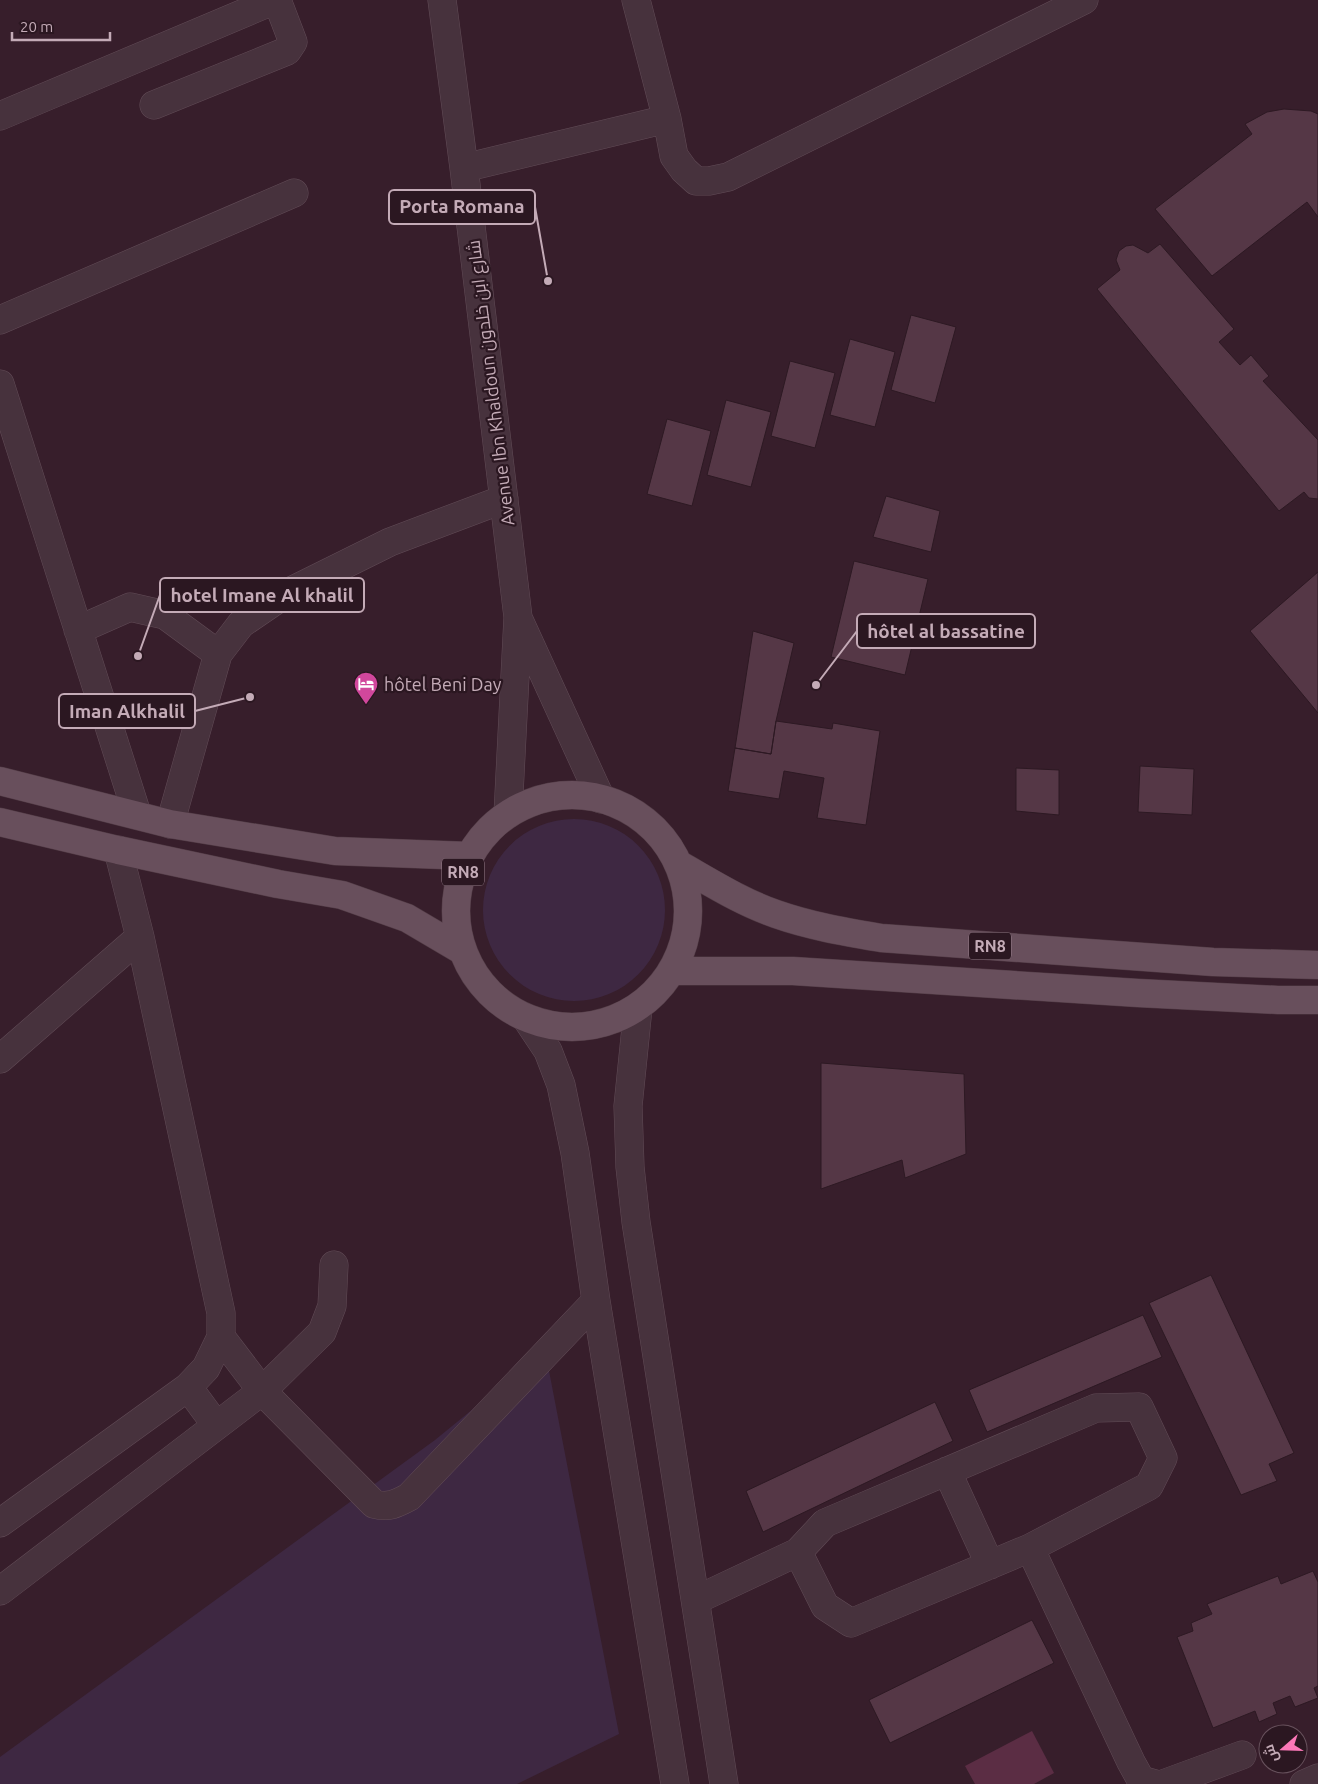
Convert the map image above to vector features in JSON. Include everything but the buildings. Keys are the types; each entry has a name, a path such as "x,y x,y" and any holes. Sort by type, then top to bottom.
{"main road":[{"name":"RN8","path":"0,781 137,814 170,824 335,851 470,856"},
{"name":"RN8","path":"569,795 601,799 633,812 659,835 678,864 686,892 688,907 687,929 681,951 672,971 657,991 638,1008 602,1024 564,1028 526,1018 499,1002 478,979 463,951 458,936 456,903 458,887 470,856 486,833 508,814 537,800 569,795"},
{"path":"0,822 118,850 278,884 342,895 407,918 463,951"},
{"name":"RN8","path":"678,864 744,901 777,914 835,930 881,938 1213,962 1318,965"},
{"name":"RN8","path":"672,971 793,971 1138,993 1278,1000 1318,1000"}],"street":[{"path":"0,116 276,0 293,42 288,50 154,105"},
{"name":"Avenue Ibn Khaldoun شارع ابن خلدون","path":"442,0 518,617"},
{"path":"636,0 667,119 674,156 684,170 696,181 709,181 728,177 1084,0"},
{"path":"464,168 667,119"},
{"path":"0,320 294,192"},
{"path":"0,386 137,814"},
{"path":"170,824 218,654 241,624 285,594 390,542 504,499"},
{"path":"78,630 130,607 165,615 218,654"},
{"path":"518,617 601,799"},
{"path":"508,814 518,617"},
{"path":"0,1523 188,1387 206,1368 222,1337 221,1314 140,937 118,850"},
{"path":"0,1059 140,937"},
{"path":"638,1008 628,1106 630,1167 636,1222 724,1784"},
{"path":"526,1018 548,1052 561,1085 576,1153 596,1300 675,1784"},
{"path":"0,1591 262,1391 322,1332 332,1306 334,1265"},
{"path":"222,1337 262,1391 374,1504 393,1506 408,1497 596,1300"},
{"path":"188,1387 216,1425"},
{"path":"696,1600 798,1552 825,1523 1096,1408 1139,1407 1163,1458 1149,1486 1030,1548 851,1623 825,1606 798,1552"},
{"path":"947,1471 990,1565"},
{"path":"1030,1548 1130,1762 1141,1780 1156,1784"},
{"path":"1163,1784 1242,1755"},
{"path":"1304,1784 1318,1778"}],"shaded area":[{"path":"583,819 609,826 625,834 644,852 658,875 665,901 665,919 658,945 650,961 632,980 625,986 600,997 583,1001 565,1001 539,994 523,986 498,961 490,945 485,928 483,901 490,875 498,859 523,834 539,826 556,821"},
{"path":"545,1350 619,1734 517,1784 0,1784 0,1757 435,1440"},
{"path":"1032,1731 1054,1773 1034,1784 975,1784 965,1766"}],"place":[{"name":"Porta Romana","path":"548,281"},
{"name":"hotel Imane Al khalil","path":"138,656"},
{"name":"hôtel al bassatine","path":"816,685"},
{"name":"Iman Alkhalil","path":"250,697"},
{"name":"hôtel Beni Day","path":"366,705"}]}
